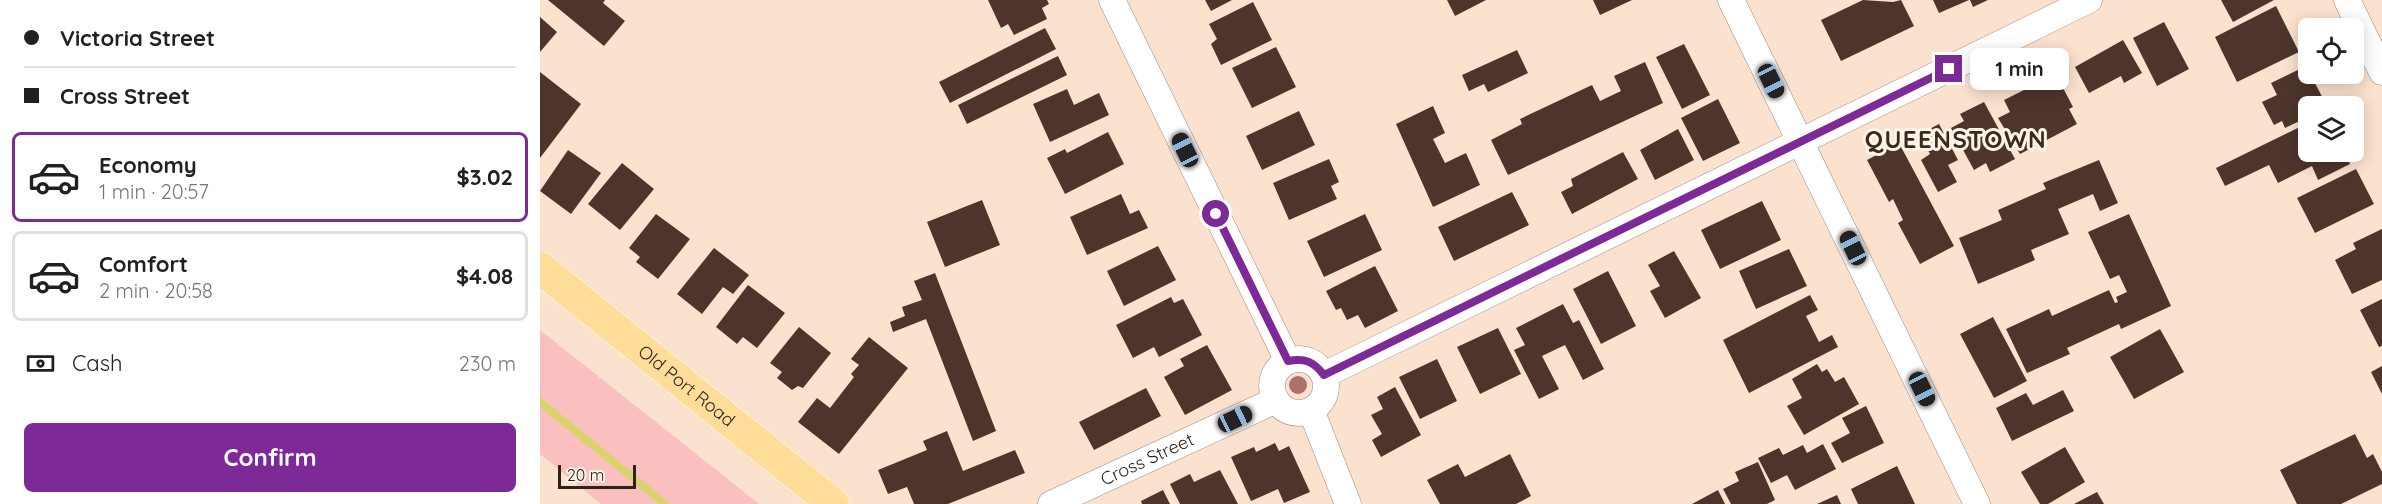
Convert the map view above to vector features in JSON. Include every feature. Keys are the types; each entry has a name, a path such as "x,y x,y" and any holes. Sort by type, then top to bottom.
{"main road":[{"name":"Old Port Road","path":"540,268 833,504"}],"street":[{"path":"1112,0 1288,361"},
{"path":"1731,0 1977,504"},
{"path":"1324,375 2089,0"},
{"path":"2347,0 2382,72"},
{"path":"1301,359 1309,361 1317,365 1324,375 1325,393 1320,402 1311,410 1293,412 1284,408 1276,400 1273,391 1275,374 1288,361 1301,359"},
{"name":"Cross Street","path":"1051,504 1276,400"},
{"path":"1311,410 1348,504"}],"shaded area":[{"path":"540,330 759,504 601,504 540,454"}],"building":[{"path":"548,0 605,0 603,3 625,21 604,46"},
{"path":"988,0 1047,0 1049,4 1042,8 1047,19 1014,35 1008,24 1001,28"},
{"path":"1205,0 1232,0 1211,11"},
{"path":"1447,0 1486,0 1455,16"},
{"path":"1593,0 1632,0 1600,15"},
{"path":"1863,0 1893,2 1901,0 1914,26 1841,61 1821,20"},
{"path":"1933,0 1969,0 1939,13"},
{"path":"1970,0 1988,0 1973,7"},
{"path":"2221,0 2274,0 2233,22"},
{"path":"1253,2 1272,40 1221,65 1211,44 1217,39 1209,24"},
{"path":"2276,6 2298,52 2237,82 2215,37"},
{"path":"540,17 557,32 540,52"},
{"path":"2164,22 2189,69 2157,86 2133,38"},
{"path":"1045,28 1056,49 950,103 939,82"},
{"path":"2123,40 2142,73 2124,83 2121,76 2089,93 2075,67"},
{"path":"1684,44 1710,95 1682,109 1656,57"},
{"path":"1276,47 1296,87 1252,108 1232,68"},
{"path":"1517,50 1528,73 1488,92 1484,84 1469,91 1462,75"},
{"path":"1058,56 1067,75 967,124 958,105"},
{"path":"1645,62 1663,103 1508,175 1491,140 1522,124 1520,119 1592,85 1600,101 1621,91 1614,76"},
{"path":"2298,70 2298,84 2315,84 2322,96 2298,96 2298,122 2285,128 2282,121 2274,125 2262,102 2277,95 2271,83"},
{"path":"540,72 581,104 540,158"},
{"path":"2042,81 2046,89 2060,82 2073,107 2069,109 2077,124 2020,154 1998,118 2010,112 2004,100"},
{"path":"1067,89 1074,105 1099,93 1109,115 1050,142 1033,104"},
{"path":"1718,99 1740,143 1703,161 1681,118"},
{"path":"1984,102 2015,159 1990,172 1986,163 1974,170 1951,128 1964,121 1960,114"},
{"path":"1433,106 1445,133 1433,139 1445,163 1466,153 1480,185 1433,207 1396,124"},
{"path":"1299,111 1315,145 1262,170 1246,136"},
{"path":"1939,124 1958,160 1948,165 1957,182 1938,192 1921,160 1930,154 1920,134"},
{"path":"2298,128 2298,162 2349,162 2350,164 2318,180 2312,166 2278,183 2269,165 2225,186 2216,168"},
{"path":"1678,129 1694,160 1655,180 1640,150"},
{"path":"1108,132 1124,164 1065,194 1047,158 1065,149 1067,153"},
{"path":"1899,143 1954,246 1920,264 1898,223 1903,220 1893,199 1889,202 1867,160"},
{"path":"568,150 601,173 571,214 540,191"},
{"path":"1623,152 1638,179 1572,214 1561,192 1573,186 1571,179"},
{"path":"1329,159 1339,182 1331,186 1337,199 1289,220 1273,183"},
{"path":"2099,160 2118,203 2100,211 2093,194 2058,209 2069,234 2031,250 2035,260 1978,284 1959,238 2002,220 1998,210 2046,189 2043,183"},
{"path":"622,163 654,189 620,230 588,204"},
{"path":"2356,169 2374,204 2315,233 2297,198"},
{"path":"1512,192 1529,225 1454,261 1438,227"},
{"path":"1121,194 1130,214 1139,210 1148,228 1087,255 1070,217"},
{"path":"982,200 1000,245 945,267 927,222"},
{"path":"1762,201 1781,240 1720,269 1701,230"},
{"path":"656,214 690,239 658,279 636,262 640,257 629,248"},
{"path":"1365,214 1382,250 1324,277 1307,241"},
{"path":"2129,214 2171,306 2121,329 2119,324 2067,348 2070,354 2027,373 2006,329 2049,309 2052,316 2109,290 2115,303 2118,302 2116,297 2127,292 2119,275 2110,279 2088,232"},
{"path":"2382,229 2382,280 2352,294 2335,260 2356,249 2353,243"},
{"path":"1158,246 1176,280 1124,306 1107,271"},
{"path":"714,248 749,275 733,294 723,287 702,314 677,294"},
{"path":"1789,249 1807,286 1756,309 1739,271"},
{"path":"1674,251 1701,298 1665,318 1650,291 1660,286 1648,265"},
{"path":"1375,266 1398,311 1365,328 1358,315 1347,320 1341,308 1336,310 1326,291"},
{"path":"1608,271 1636,326 1601,344 1573,289"},
{"path":"935,273 996,431 973,441 926,319 893,332 890,322 905,316 902,307 922,300 914,281"},
{"path":"748,285 785,313 757,348 743,337 737,344 716,327"},
{"path":"1810,295 1818,310 1806,316 1819,342 1832,335 1838,347 1749,393 1723,340"},
{"path":"1171,297 1174,303 1183,299 1202,335 1159,357 1154,347 1133,358 1116,325"},
{"path":"2382,299 2382,346 2379,347 2360,310"},
{"path":"1563,304 1573,323 1579,320 1604,369 1583,380 1565,345 1542,356 1559,389 1539,399 1514,350 1525,345 1516,328"},
{"path":"1993,317 2027,381 1994,398 1960,334"},
{"path":"799,327 831,353 803,388 798,386 792,390 777,378 782,372 770,363"},
{"path":"1498,328 1521,374 1480,394 1457,347"},
{"path":"2160,329 2184,372 2134,399 2110,357"},
{"path":"869,337 908,368 839,454 798,422 817,398 830,408 854,377 851,374 859,365 851,359"},
{"path":"1207,345 1232,390 1185,415 1164,377 1184,366 1180,359"},
{"path":"1437,359 1457,401 1420,419 1399,377"},
{"path":"1817,364 1822,372 1827,369 1835,382 1844,377 1859,404 1804,435 1787,406 1802,398 1792,379"},
{"path":"2382,366 2382,394 2371,372"},
{"path":"1395,387 1421,435 1381,457 1372,440 1382,434 1371,415 1383,409 1377,397"},
{"path":"1146,388 1161,416 1094,450 1079,422"},
{"path":"2063,390 2074,411 2012,441 1996,408 2026,393 2033,405"},
{"path":"1866,406 1884,443 1842,463 1831,443 1850,433 1842,418"},
{"path":"947,431 963,471 1015,450 1025,473 948,504 914,504 907,487 888,494 878,470 927,450 923,441"},
{"path":"2355,434 2367,458 2373,454 2382,472 2382,484 2341,504 2297,504 2280,470"},
{"path":"1275,443 1279,451 1289,446 1310,492 1284,503 1278,489 1251,501 1231,457 1254,447 1256,452"},
{"path":"1823,444 1836,469 1795,490 1787,475 1771,483 1758,458 1779,448 1783,455 1803,445 1807,453"},
{"path":"2065,447 2085,482 2048,504 2040,504 2021,472"},
{"path":"1510,454 1531,496 1516,504 1440,504 1427,480 1458,464 1465,477"},
{"path":"1758,462 1775,500 1767,504 1731,504 1723,489 1739,481 1735,472"},
{"path":"1897,466 1915,504 1858,504 1851,489"},
{"path":"1220,470 1238,504 1180,504 1170,484 1190,474 1194,482"},
{"path":"1163,490 1170,504 1142,504 1141,501"},
{"path":"1718,490 1725,504 1692,504"},
{"path":"2097,492 2104,504 2074,504"},
{"path":"1837,495 1841,504 1817,504"}],"waterway":[{"path":"540,402 665,504"}],"district":[{"name":"QUEENSTOWN","path":"1956,140"}],"route":[{"path":"1216,214 1288,361 1301,359 1309,361 1317,365 1324,375 1949,69"}]}
